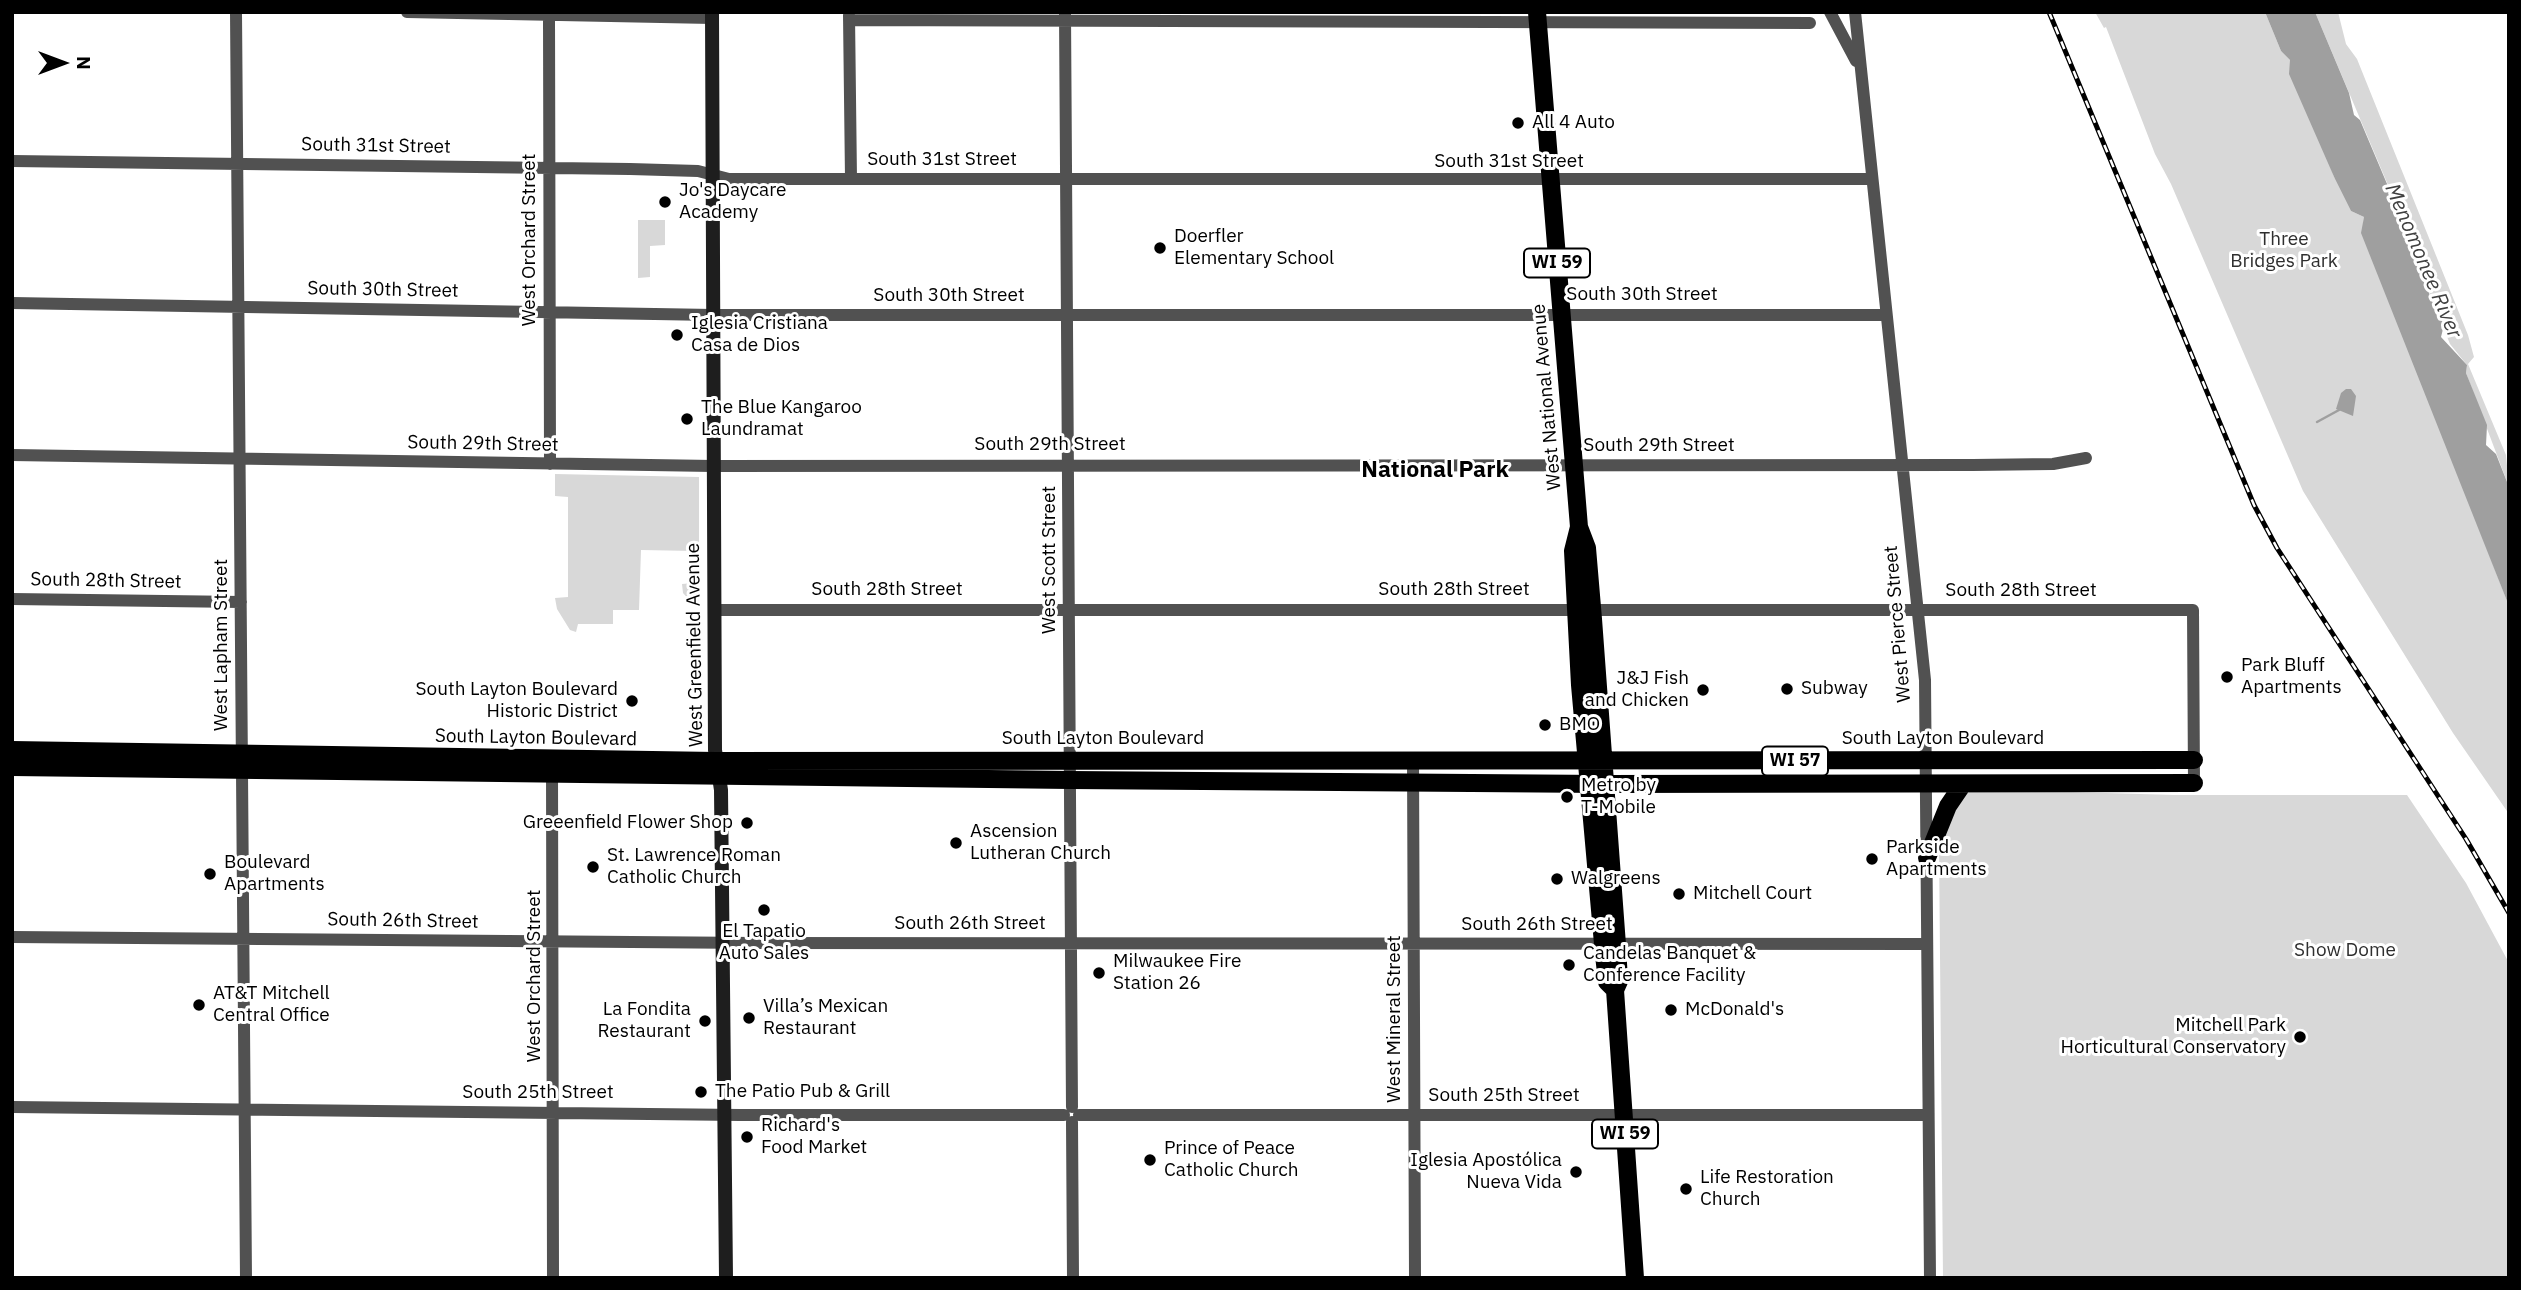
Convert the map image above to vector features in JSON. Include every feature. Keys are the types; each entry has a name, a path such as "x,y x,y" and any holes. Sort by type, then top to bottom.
{"main road":[{"name":"West Greenfield Avenue","path":"712,15 713,466 723,943 726,1278"},
{"name":"West National Avenue","path":"1537,17 1579,527 1587,548 1584,610 1610,944 1607,982 1615,990 1635,1278"},
{"name":"South Layton Boulevard","path":"12,750 243,762"},
{"name":"South Layton Boulevard","path":"718,769 1070,760 2194,760"},
{"name":"South Layton Boulevard","path":"12,767 243,762 718,769 1070,780 2194,783"},
{"path":"1708,783 1712,769 1742,767 1761,762"},
{"path":"1927,858 1948,806 1963,783"}],"street":[{"name":"West Lapham Street","path":"236,12 247,1110 246,1278"},
{"path":"407,12 549,16 712,15"},
{"path":"1830,12 1860,73"},
{"name":"West Pierce Street","path":"1853,13 1925,680 1930,1278"},
{"name":"West Orchard Street","path":"549,16 550,464"},
{"path":"851,179 849,16 1537,17 1810,23"},
{"name":"West Scott Street","path":"1065,16 1073,1278"},
{"name":"South 31st Street","path":"12,161 550,167 698,171 729,179 1872,180"},
{"name":"South 30th Street","path":"12,303 713,315 1886,315"},
{"name":"South 29th Street","path":"12,455 713,466 2053,464 2086,458"},
{"name":"South 28th Street","path":"12,599 241,603"},
{"name":"South 28th Street","path":"715,610 2193,610 2194,760"},
{"name":"West Mineral Street","path":"1413,760 1415,1278"},
{"path":"2194,760 2194,783"},
{"name":"West Orchard Street","path":"552,766 553,1278"},
{"name":"South 26th Street","path":"12,937 723,943 1927,944"},
{"name":"South 25th Street","path":"12,1107 725,1115 1928,1115"}],"green space":[{"name":"Three Bridges Park","path":"2095,12 2265,12 2281,51 2290,60 2335,179 2351,211 2364,217 2363,227 2509,606 2509,814 2453,733 2303,491 2171,184 2155,154 2106,27 2104,28"},
{"path":"2315,12 2338,12 2346,44 2357,59 2468,335 2474,357 2468,364 2506,455 2509,487 2466,373 2467,365 2450,344 2425,282 2423,268"},
{"path":"638,220 665,220 665,245 650,246 650,277 638,278"},
{"path":"555,474 699,477 699,604 692,603 683,593 682,584 694,583 695,551 641,550 639,610 613,610 613,624 578,624 576,632 570,630 557,609 555,598 568,597 568,497 555,496"},
{"name":"Show Dome","path":"1969,789 2174,795 2407,795 2466,883 2509,963 2509,1278 1943,1278 1939,848 1959,793"}],"shaded area":[{"path":"2265,12 2315,12 2349,93 2354,115 2360,120 2423,269 2430,297 2444,325 2441,337 2467,365 2466,373 2487,425 2486,445 2496,454 2509,487 2509,606 2361,233 2364,217 2351,211 2335,179 2289,74 2290,60 2281,51"},
{"path":"2351,389 2356,396 2353,416 2336,409 2341,393"}],"waterway":[{"path":"2317,422 2339,410"}],"railway":[{"path":"2049,12 2254,505 2277,548 2466,839 2509,913"}],"place":[{"name":"All 4 Auto","path":"1518,123"},
{"name":"Jo's Daycare Academy","path":"665,202"},
{"name":"Doerfler Elementary School","path":"1160,248"},
{"name":"Iglesia Cristiana Casa de Dios","path":"677,335"},
{"name":"The Blue Kangaroo Laundramat","path":"687,419"},
{"name":"Park Bluff Apartments","path":"2227,677"},
{"name":"Subway","path":"1787,689"},
{"name":"J&J Fish and Chicken","path":"1703,690"},
{"name":"South Layton Boulevard Historic District","path":"632,701"},
{"name":"BMO","path":"1545,725"},
{"name":"Metro by T-Mobile","path":"1567,797"},
{"name":"Greeenfield Flower Shop","path":"747,823"},
{"name":"Ascension Lutheran Church","path":"956,843"},
{"name":"Parkside Apartments","path":"1872,859"},
{"name":"St. Lawrence Roman Catholic Church","path":"593,867"},
{"name":"Boulevard Apartments","path":"210,874"},
{"name":"Walgreens","path":"1557,879"},
{"name":"Mitchell Court","path":"1679,894"},
{"name":"El Tapatio Auto Sales","path":"764,910"},
{"name":"Candelas Banquet & Conference Facility","path":"1569,965"},
{"name":"Milwaukee Fire Station 26","path":"1099,973"},
{"name":"AT&T Mitchell Central Office","path":"199,1005"},
{"name":"McDonald's","path":"1671,1010"},
{"name":"Villa’s Mexican Restaurant","path":"749,1018"},
{"name":"La Fondita Restaurant","path":"705,1021"},
{"name":"Mitchell Park Horticultural Conservatory","path":"2300,1037"},
{"name":"The Patio Pub & Grill","path":"701,1092"},
{"name":"Richard's Food Market","path":"747,1137"},
{"name":"Prince of Peace Catholic Church","path":"1150,1160"},
{"name":"Iglesia Apostólica Nueva Vida","path":"1576,1172"},
{"name":"Life Restoration Church","path":"1686,1189"}],"district":[{"name":"National Park","path":"1435,470"}],"water label":[{"name":"Menomonee River","path":"2423,261"}]}
